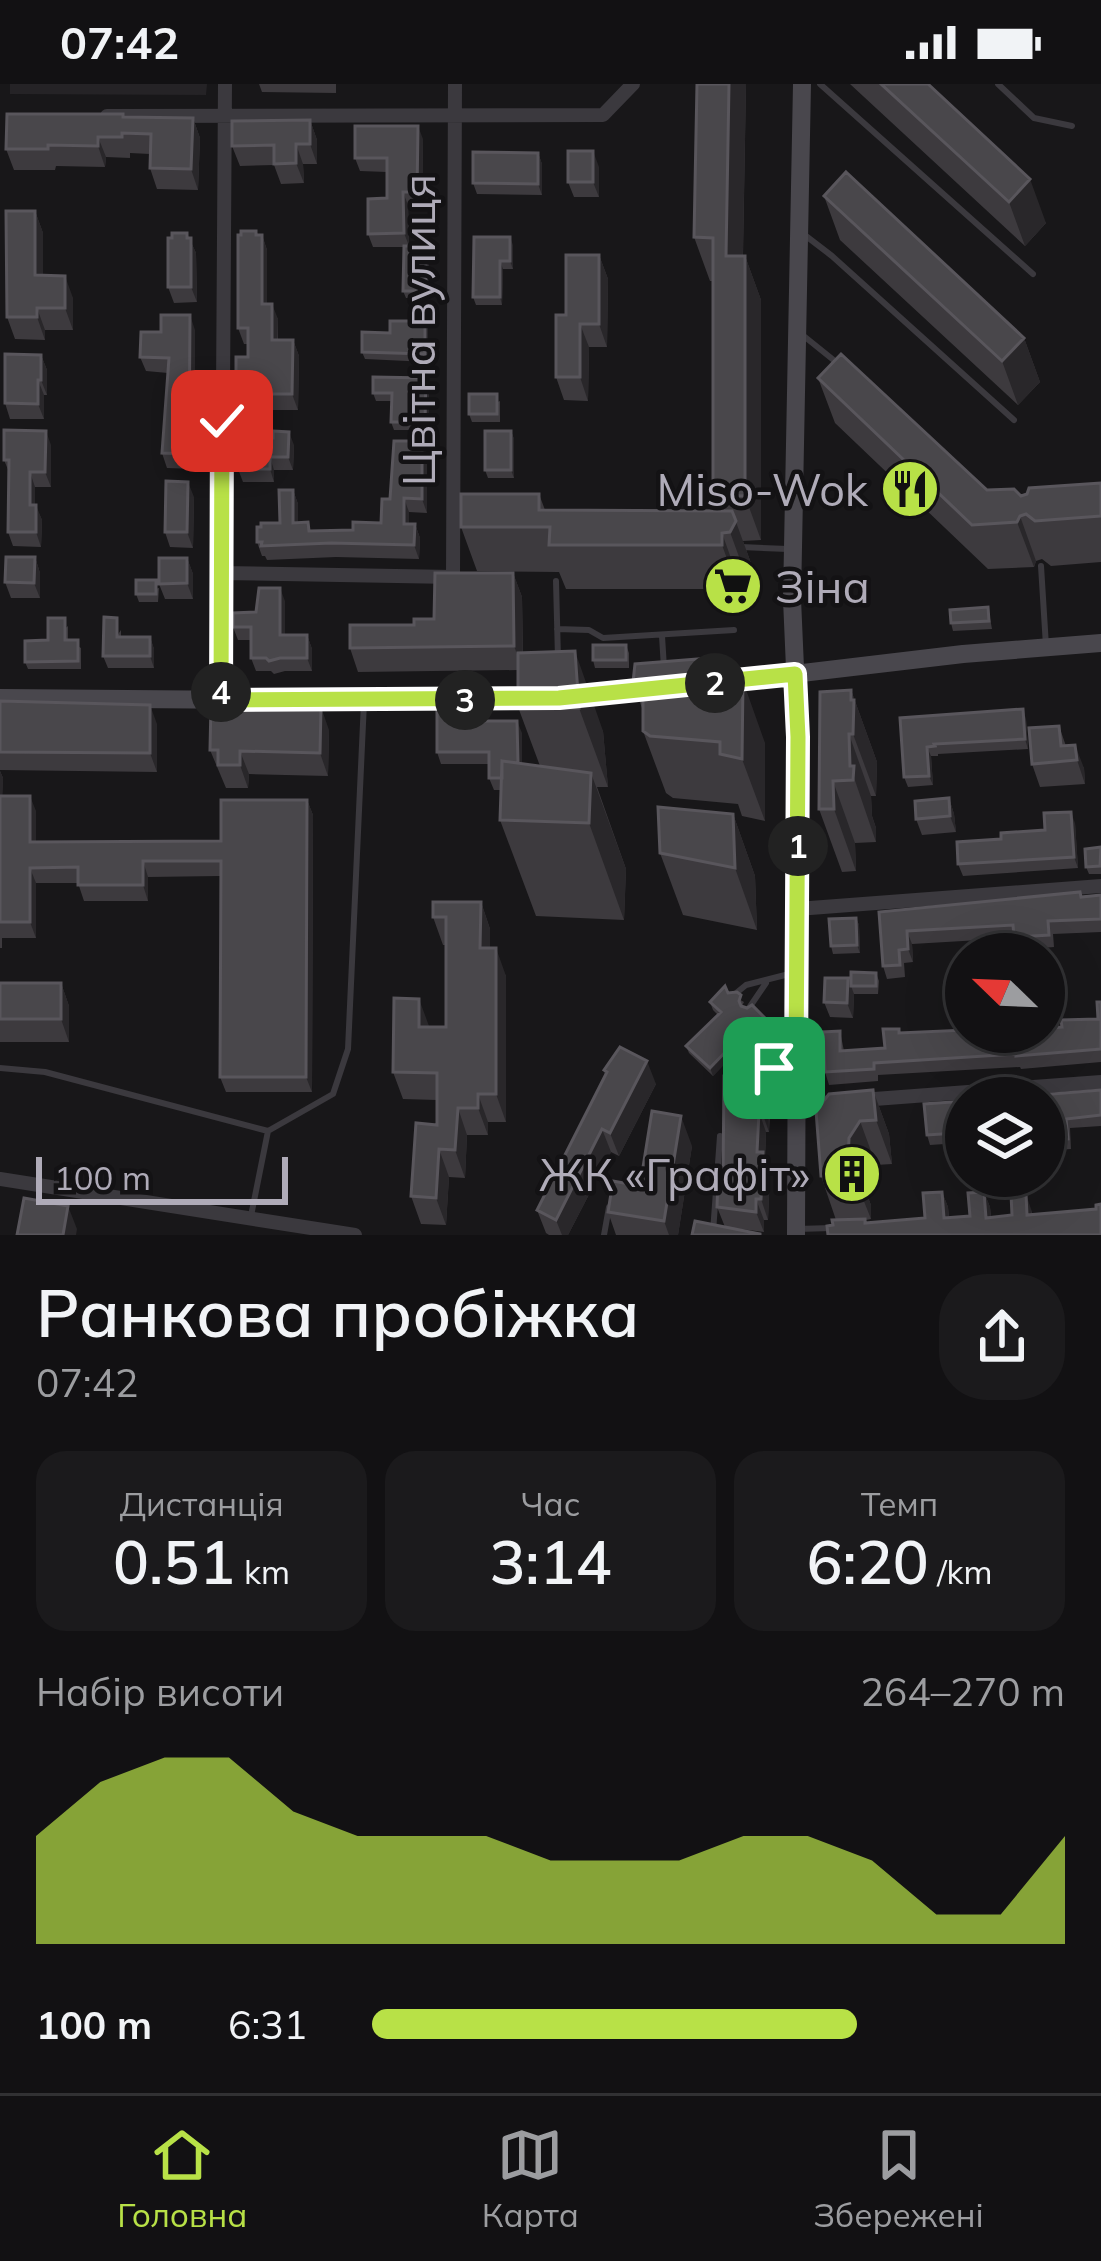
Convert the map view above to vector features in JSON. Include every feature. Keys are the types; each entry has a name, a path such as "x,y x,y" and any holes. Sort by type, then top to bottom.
{"street":[{"path":"221,700 225,84"},
{"name":"Цвітна вулиця","path":"221,573 453,577 455,84"},
{"path":"85,116 603,116 634,84"},
{"path":"796,1232 794,549 802,84"},
{"path":"0,698 559,698 1101,643"},
{"path":"797,909 1101,886"},
{"path":"796,1104 1101,1082"},
{"path":"0,1179 251,1220 273,1229 355,1235"}],"lane":[{"path":"820,84 1033,274"},
{"path":"998,84 1034,118 1072,126"},
{"path":"799,231 1015,420"},
{"path":"798,332 857,381"},
{"path":"738,547 794,549"},
{"path":"1041,566 1046,647"},
{"path":"556,581 558,675"},
{"path":"557,628 590,629 603,638 734,630"},
{"path":"662,636 664,671"},
{"path":"0,1068 45,1072 268,1131 333,1094 348,1048 364,701"},
{"path":"735,994 746,985 797,973"},
{"path":"749,1008 768,980"},
{"path":"746,1041 759,1060"},
{"path":"736,1042 774,1068 796,1074"},
{"path":"251,1220 268,1131"},
{"path":"713,1234 720,1136"},
{"path":"604,1235 609,1207"},
{"path":"796,1232 841,1228"}],"shaded area":[{"path":"10,84 207,84 206,95 10,94"}],"building":[{"path":"697,84 729,84 726,256 745,256 745,496 713,495 713,238 694,237"},
{"path":"881,84 928,84 1030,179 1009,202"},
{"path":"7,114 193,118 191,169 150,168 151,134 98,137 98,146 6,149"},
{"path":"310,120 310,144 296,144 296,163 274,164 274,145 232,146 232,121"},
{"path":"355,126 418,126 417,192 403,192 404,233 368,234 368,199 387,198 387,158 355,158"},
{"path":"568,151 593,151 593,182 568,182"},
{"path":"473,152 538,153 538,184 473,183"},
{"path":"846,172 1024,338 1002,361 824,196"},
{"path":"6,211 35,211 35,275 65,276 65,308 37,308 37,317 7,317"},
{"path":"241,231 262,235 262,304 272,304 272,340 293,340 292,394 260,394 260,408 236,408 236,357 248,357 248,328 238,328"},
{"path":"172,233 187,233 191,238 191,287 168,287 168,238"},
{"path":"474,237 510,237 510,261 500,261 500,297 473,297"},
{"path":"404,246 426,246 426,291 403,291"},
{"path":"566,255 599,255 599,324 580,324 580,377 556,377 556,315 566,315"},
{"path":"161,315 190,315 189,454 162,453 169,358 140,357 141,332 161,332"},
{"path":"390,321 425,321 425,354 362,352 362,332 390,333"},
{"path":"5,354 41,355 38,404 5,403"},
{"path":"841,354 987,490 1014,489 1021,496 1029,488 1101,483 1101,516 1035,521 1026,514 1017,522 972,525 818,378"},
{"path":"373,377 426,378 425,422 391,422 392,393 373,393"},
{"path":"469,394 497,394 497,414 469,414"},
{"path":"4,430 46,431 45,472 30,472 36,532 8,532 9,460 4,460"},
{"path":"273,431 289,432 288,457 270,457 270,469 238,469 239,442 273,438"},
{"path":"485,431 511,431 511,470 485,470"},
{"path":"394,441 422,441 422,499 404,498 404,524 415,524 414,545 261,546 257,542 261,523 280,523 279,490 293,490 293,523 308,522 309,531 353,530 353,522 381,523 382,499 390,499"},
{"path":"166,481 188,482 187,532 165,532"},
{"path":"461,494 539,494 539,510 732,511 736,521 730,532 722,533 722,545 549,545 550,527 461,527"},
{"path":"6,557 35,557 34,583 5,582"},
{"path":"159,558 187,558 187,583 159,584"},
{"path":"435,573 513,573 514,646 350,648 350,625 414,625 414,619 434,619"},
{"path":"136,580 156,580 156,594 136,594"},
{"path":"259,588 280,588 280,635 307,635 307,658 251,658 251,627 233,627 233,613 256,612"},
{"path":"988,607 989,621 951,623 950,610"},
{"path":"104,617 117,618 117,637 150,637 150,656 103,656"},
{"path":"48,618 65,618 65,640 78,640 78,661 25,662 25,641 48,640"},
{"path":"593,645 626,645 626,660 593,660"},
{"path":"575,651 579,708 518,707 518,653"},
{"path":"710,658 733,666 743,681 742,759 720,754 720,742 650,736 643,731 643,684 633,682 635,664"},
{"path":"851,690 853,780 833,781 834,809 819,809 820,692"},
{"path":"0,701 150,705 150,753 0,752"},
{"path":"211,704 321,707 320,753 240,751 240,765 218,765 218,750 210,750"},
{"path":"1023,709 1025,739 934,744 927,747 929,776 904,777 900,718"},
{"path":"437,712 471,712 471,721 517,721 518,763 502,761 502,778 489,778 489,752 437,752"},
{"path":"1059,726 1061,746 1075,745 1077,760 1032,764 1029,728"},
{"path":"502,761 591,773 589,823 500,820"},
{"path":"0,796 30,796 30,842 221,841 221,800 307,800 306,1077 220,1077 221,861 143,861 143,885 78,885 78,867 30,868 30,922 0,922"},
{"path":"949,798 950,816 916,819 915,801"},
{"path":"658,807 733,814 735,868 660,853"},
{"path":"1071,812 1074,857 958,864 957,842 1045,830 1044,813"},
{"path":"1101,847 1100,866 1086,867 1085,849"},
{"path":"1080,892 1081,897 1101,895 1101,919 1048,921 1049,933 1014,933 1013,925 907,931 908,949 899,950 900,965 883,966 879,912"},
{"path":"433,902 481,902 480,948 496,948 496,1094 478,1094 478,1108 458,1108 455,1150 439,1149 436,1198 411,1196 416,1123 437,1125 437,1073 393,1072 394,998 419,999 419,1027 446,1027 446,917 433,917"},
{"path":"856,918 857,945 831,946 829,919"},
{"path":"851,972 876,973 876,986 851,986"},
{"path":"825,978 848,978 847,1003 824,1002"},
{"path":"0,983 61,983 61,1019 0,1019"},
{"path":"725,986 728,993 741,995 741,1006 752,1005 769,1022 752,1039 736,1028 729,1029 726,1037 733,1044 710,1068 686,1046 721,1012 710,1002"},
{"path":"1097,1002 1101,1002 1101,1049 1065,1052 1065,1020 1098,1019"},
{"path":"883,1029 899,1029 899,1033 945,1031 945,1053 1052,1053 874,1063 874,1069 825,1072 823,1032 840,1031 840,1051 885,1048"},
{"path":"620,1047 647,1061 610,1133 602,1129 556,1220 537,1210 604,1070"},
{"path":"724,1076 761,1078 757,1152 763,1152 756,1212 717,1207 718,1181 723,1181"},
{"path":"873,1090 876,1120 860,1121 849,1138 848,1161 854,1161 855,1175 821,1176 816,1111 829,1094"},
{"path":"1101,1090 1101,1115 1066,1119 1065,1139 1065,1093"},
{"path":"945,1102 945,1134 927,1135 924,1104"},
{"path":"652,1111 681,1116 664,1221 608,1212 613,1181 640,1186"},
{"path":"942,1192 944,1218 970,1216 968,1197 984,1197 986,1218 1012,1215 1011,1197 1026,1197 1027,1215 1096,1209 1101,1204 1101,1235 828,1235 832,1220 865,1219 865,1223 925,1218 923,1193"},
{"path":"24,1198 68,1206 63,1235 17,1235"},
{"path":"695,1221 760,1234 760,1235 692,1235"}],"place":[{"name":"Miso-Wok","path":"910,489"},
{"name":"Зіна","path":"733,586"},
{"name":"ЖК «Графіт»","path":"852,1174"}],"route":[{"path":"222,421 221,700 559,698 795,674 796,1074 774,1068"}]}
